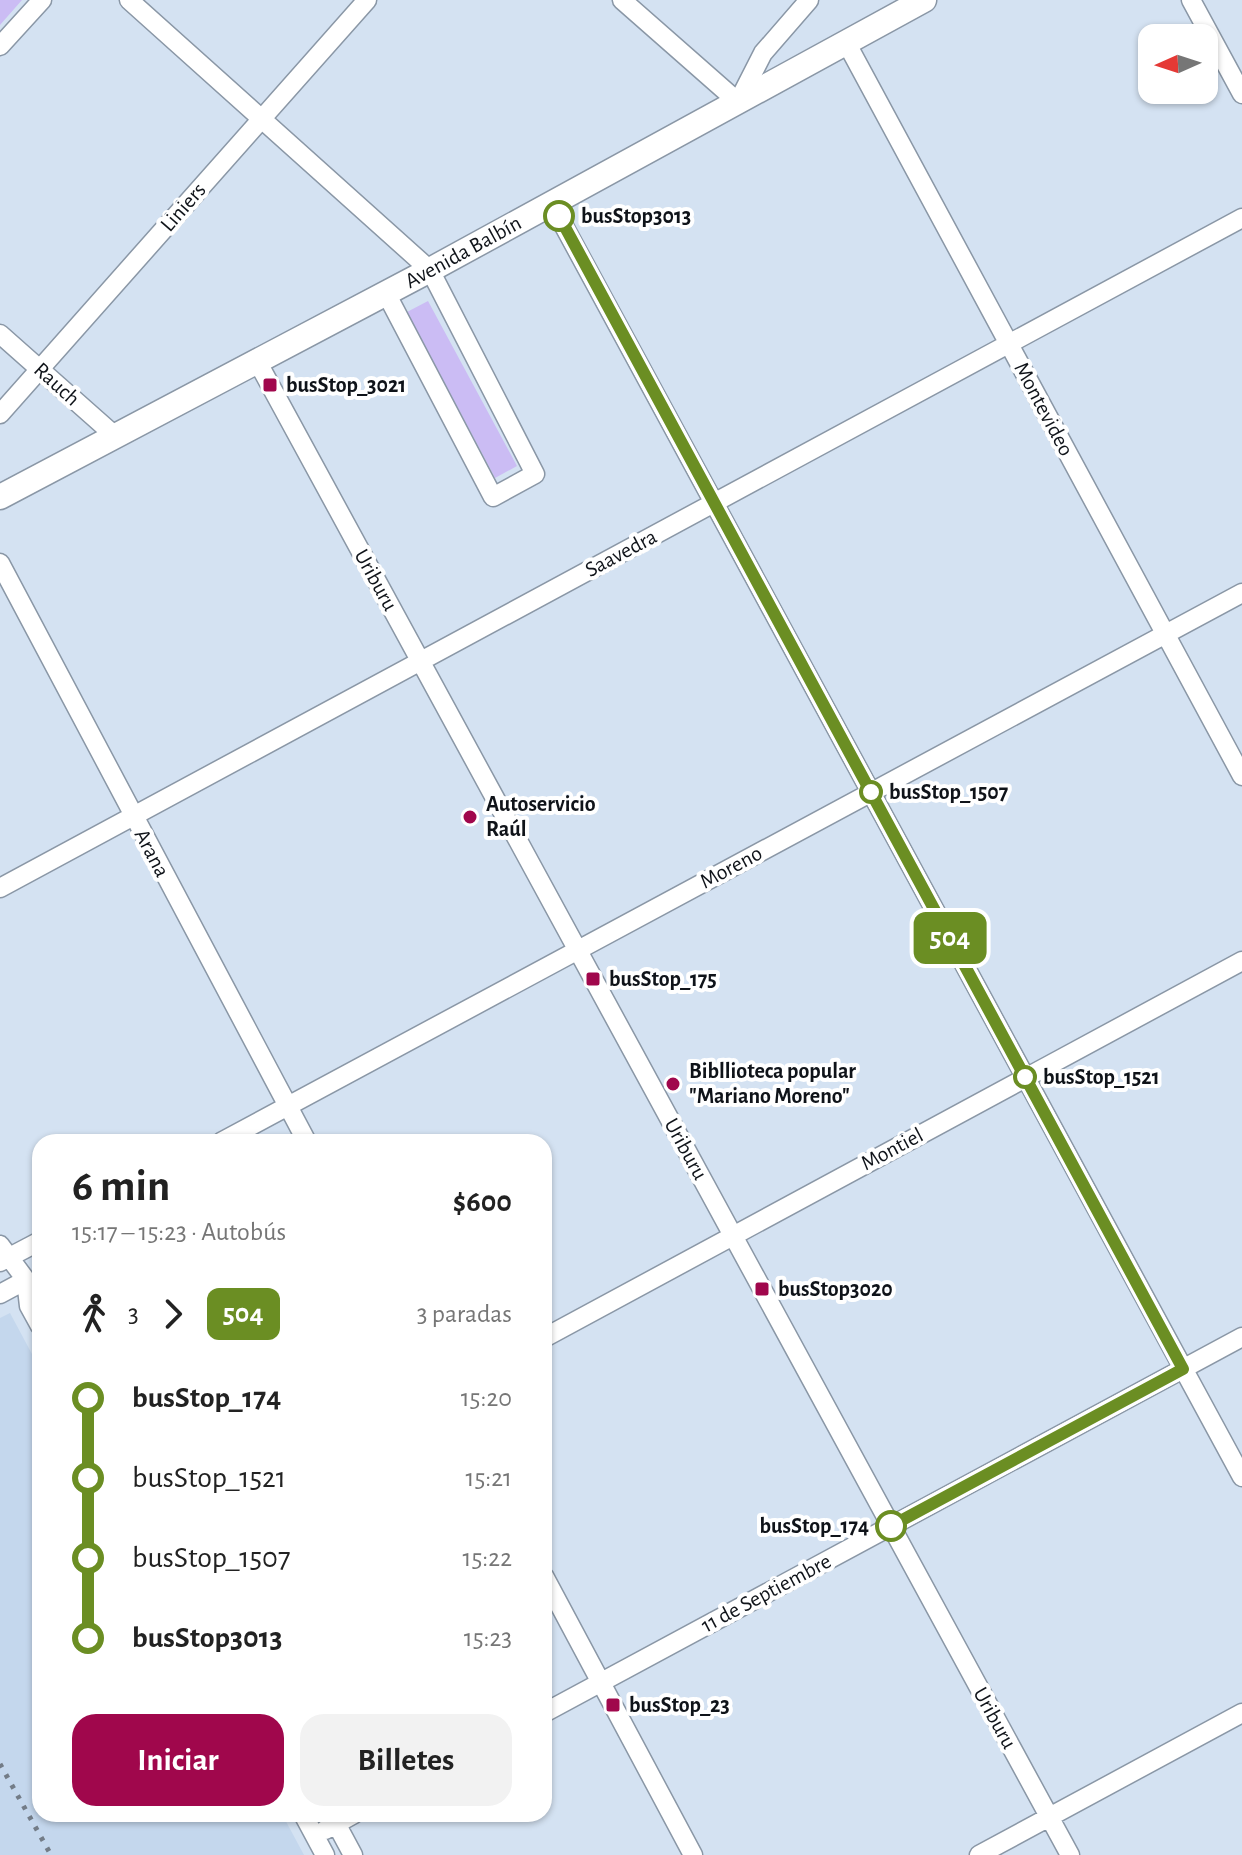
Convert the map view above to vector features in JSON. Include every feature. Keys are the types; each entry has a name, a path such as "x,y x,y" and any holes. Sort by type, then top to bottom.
{"main road":[{"name":"Avenida Balbín","path":"0,497 256,359 430,270 924,0"}],"street":[{"path":"0,46 42,0"},
{"path":"129,0 430,270 535,474 493,497 386,293"},
{"name":"Liniers","path":"0,414 367,0"},
{"path":"622,0 738,102 763,53 809,0"},
{"path":"1191,0 1242,94"},
{"name":"Montevideo","path":"846,42 1242,776"},
{"path":"552,204 1242,1477"},
{"name":"Saavedra","path":"0,888 1242,218"},
{"name":"Rauch","path":"0,334 114,435"},
{"name":"Uriburu","path":"256,359 1070,1855"},
{"name":"Arana","path":"0,563 303,1134"},
{"name":"Moreno","path":"236,1134 1242,593"},
{"name":"Montiel","path":"552,1334 1242,961"},
{"path":"32,1244 3,1255 32,1284"},
{"path":"0,1294 32,1285"},
{"path":"32,1290 29,1306 32,1311"},
{"name":"11 de Septiembre","path":"552,1709 1242,1337"},
{"path":"552,1591 693,1855"},
{"path":"979,1855 1242,1713"},
{"path":"307,1822 325,1855"},
{"path":"314,1835 329,1822"},
{"path":"335,1822 353,1855"}],"shaded area":[{"path":"0,0 22,0 0,25"},
{"path":"428,301 517,466 495,478 407,312"},
{"path":"10,1313 32,1354 32,1822 286,1822 304,1855 0,1855 0,1318"}],"railway":[{"path":"0,1764 32,1821"},
{"path":"33,1822 51,1855"}],"bus line":[{"name":"504","path":"559,216 1183,1369 891,1526"}],"place":[{"name":"busStop3013","path":"559,216"},
{"name":"busStop_3021","path":"270,385"},
{"name":"busStop_1507","path":"871,792"},
{"name":"Autoservicio Raúl","path":"470,817"},
{"name":"busStop_175","path":"593,979"},
{"name":"busStop_1521","path":"1025,1077"},
{"name":"Bibllioteca popular \"Mariano Moreno\"","path":"673,1084"},
{"name":"busStop3020","path":"762,1289"},
{"name":"busStop_174","path":"891,1526"},
{"name":"busStop_23","path":"613,1705"}]}
